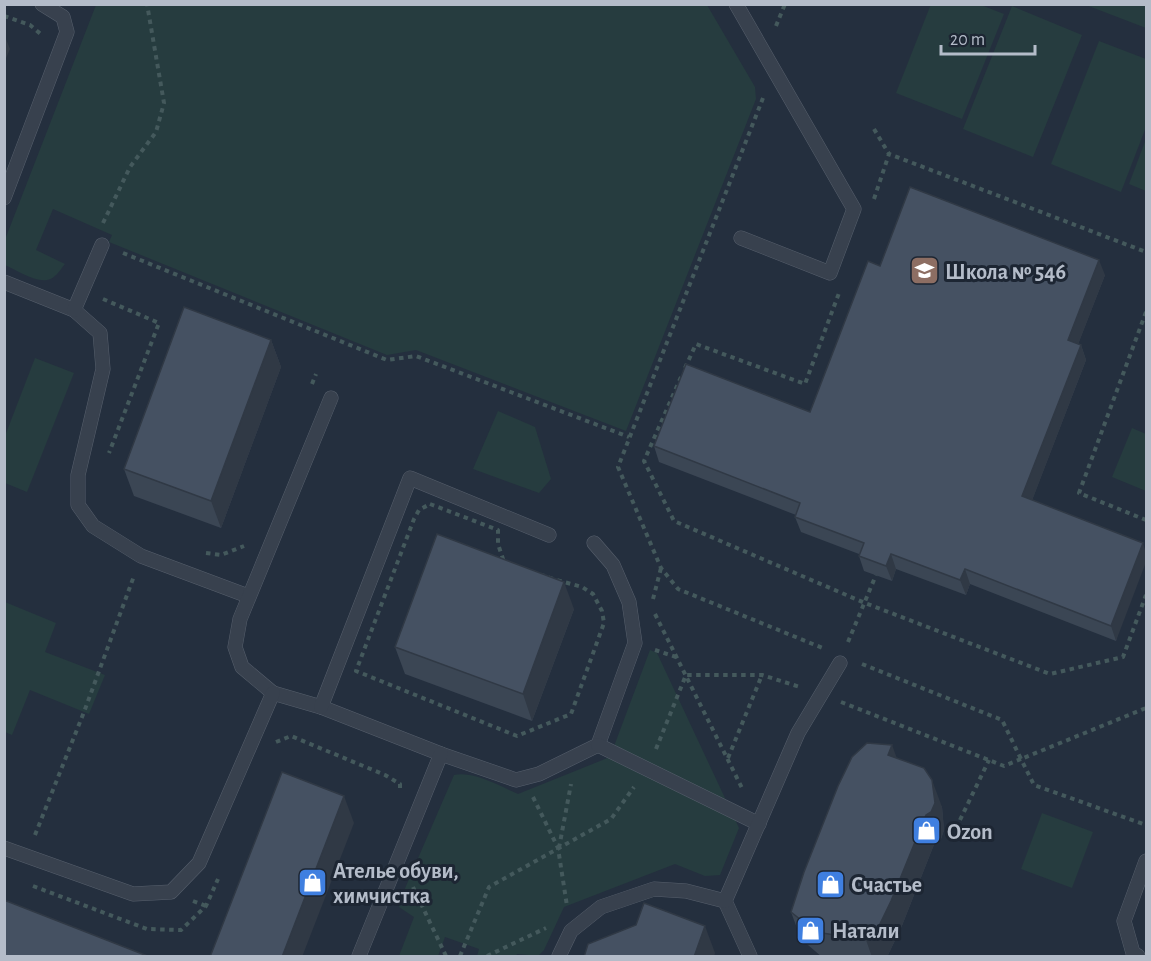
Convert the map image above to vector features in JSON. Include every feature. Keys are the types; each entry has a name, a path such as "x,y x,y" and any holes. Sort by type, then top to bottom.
{"lane":[{"path":"4,198 67,32 63,17 42,4"},
{"path":"736,4 854,209 830,273 741,238"},
{"path":"74,310 102,245"},
{"path":"4,282 74,310 100,333 103,369 78,475 78,505 93,526 141,556 248,596"},
{"path":"331,398 240,619 235,647 242,667 273,693 321,707 441,754 516,780 539,774 598,745 636,643 629,602 613,565 594,543"},
{"path":"321,707 410,478 549,535"},
{"path":"750,957 725,901 798,733 843,656"},
{"path":"4,848 133,894 171,892 199,863 273,693"},
{"path":"598,745 759,824"},
{"path":"359,957 441,754"},
{"path":"1138,957 1133,953 1124,921 1146,861"},
{"path":"559,957 572,931 601,907 654,889 686,891 725,901"}],"path":[{"path":"147,4 164,103 156,132 130,167 102,225 102,245 387,360 416,356 629,437"},
{"path":"4,16 30,25 59,51"},
{"path":"764,95 618,467 662,568 678,589 1002,720 1034,786 1146,825"},
{"path":"874,129 889,154 1146,252"},
{"path":"872,205 889,154"},
{"path":"841,289 805,384 696,344 644,461 674,521 865,603 1050,674 1123,657 1146,595"},
{"path":"83,290 159,322 109,453"},
{"path":"1146,312 1079,493 1146,520"},
{"path":"308,395 316,374"},
{"path":"430,504 498,531 498,544 504,562 582,587 593,594 602,611 604,623 602,631 571,714 517,736 356,671 414,519 419,510 430,504"},
{"path":"199,551 209,555 221,555 246,545"},
{"path":"35,835 84,712 141,556"},
{"path":"662,568 651,606 759,824"},
{"path":"843,656 876,575"},
{"path":"686,675 762,675 822,694 1004,766 1146,708"},
{"path":"460,957 489,887 610,819 648,769 686,675"},
{"path":"728,758 762,675"},
{"path":"277,741 291,736 385,775 400,784 401,800"},
{"path":"558,848 577,755"},
{"path":"960,820 989,760"},
{"path":"523,778 558,848 572,931"},
{"path":"400,858 446,957"},
{"path":"26,883 147,929 182,930"}],"green space":[{"path":"931,4 981,5 1004,14 962,119 896,93"},
{"path":"96,5 707,5 755,87 756,99 626,431 416,350 387,355 109,242 112,235 53,209 36,250 65,264 55,276 42,280 5,265 6,237"},
{"path":"1086,5 1146,5 1146,28"},
{"path":"1012,6 1082,35 1033,157 963,129"},
{"path":"1099,41 1146,59 1146,127 1121,192 1051,164"},
{"path":"1146,139 1146,191 1129,184"},
{"path":"35,358 74,373 27,492 5,483 5,436"},
{"path":"498,411 535,427 551,479 539,493 473,469"},
{"path":"1132,428 1146,434 1146,491 1112,477"},
{"path":"5,602 56,623 45,652 105,675 89,714 30,690 12,735 5,732"},
{"path":"650,650 657,653 739,828 720,875 705,876 675,864 564,907 544,950 538,956 517,954 516,956 477,956 479,949 445,937 438,956 399,956 414,917 399,907 400,900 454,775 478,777 518,794 610,757"},
{"path":"1042,813 1093,832 1072,888 1021,869"}],"building":[{"path":"910,187 1099,260 1068,340 1081,345 1022,496 1143,543 1111,626 965,569 960,580 891,554 886,566 859,556 864,543 795,517 800,503 654,446 686,364 810,412 868,261 880,266"},
{"path":"184,307 271,340 211,501 124,469"},
{"path":"437,534 564,582 523,694 395,647"},
{"path":"867,743 892,745 888,755 924,768 932,780 935,803 931,812 926,815 877,930 866,940 816,932 791,912 838,786 852,757"},
{"path":"282,772 344,796 282,957 210,957"},
{"path":"4,900 150,957 4,957"},
{"path":"644,903 705,926 694,957 584,957 588,944 636,925"}],"place":[{"name":"Школа № 546","path":"924,271"},
{"name":"Ozon","path":"926,831"},
{"name":"Ателье обуви, химчистка","path":"312,883"},
{"name":"Счастье","path":"830,884"},
{"name":"Натали","path":"811,930"}]}
